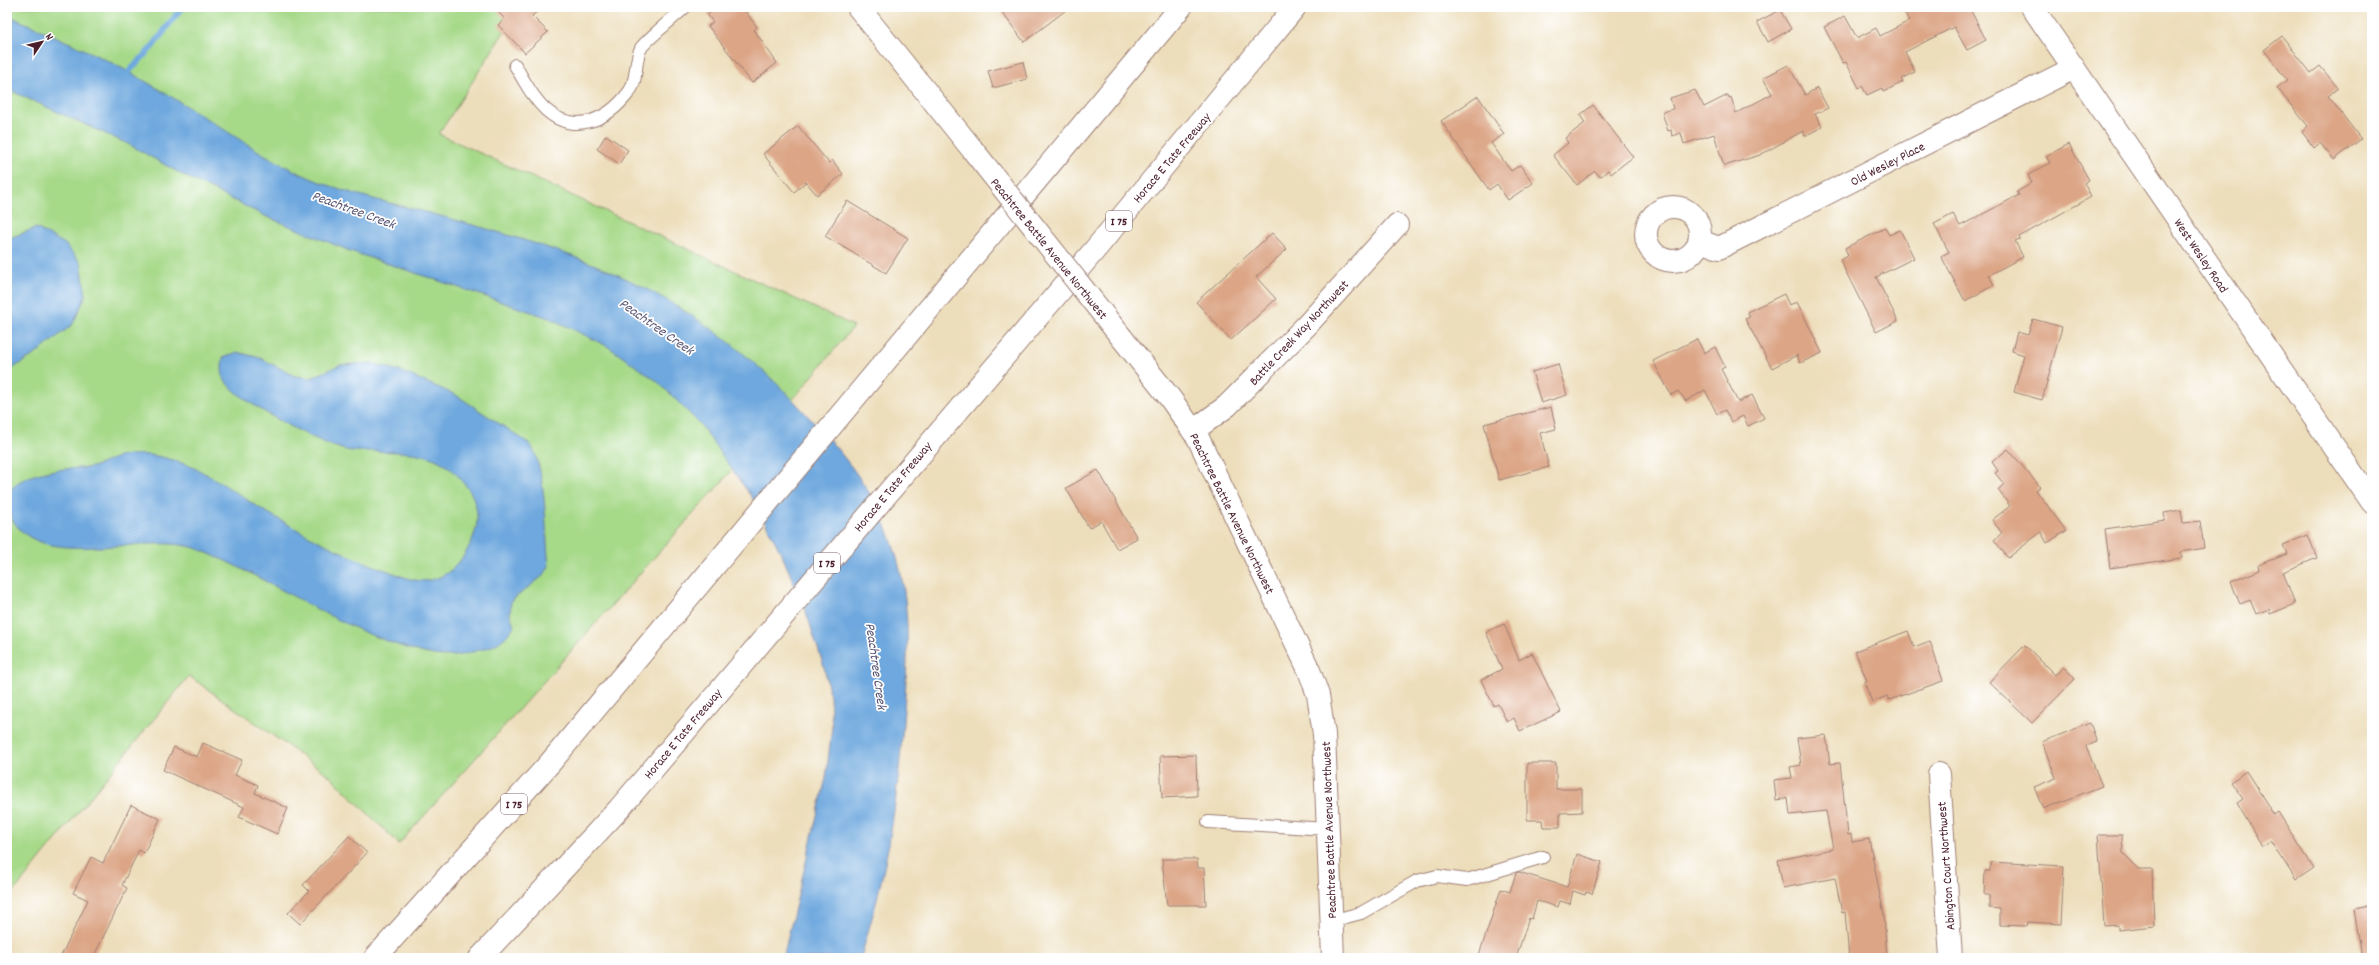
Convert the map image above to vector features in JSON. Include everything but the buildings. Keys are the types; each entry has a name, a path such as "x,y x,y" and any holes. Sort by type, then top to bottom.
{"main road":[{"name":"Peachtree Battle Avenue Northwest","path":"858,7 1170,398 1193,431 1309,670 1318,695 1324,734 1333,958"},
{"name":"I 75","path":"375,958 550,763 1181,7"},
{"name":"Horace E Tate Freeway","path":"480,958 619,809 714,695 1098,246 1295,7"},
{"name":"West Wesley Road","path":"2032,7 2372,502"},
{"name":"Old Wesley Place","path":"1700,241 1719,248 2074,68"},
{"name":"Battle Creek Way Northwest","path":"1193,431 1227,406 1307,325 1397,225"},
{"name":"Abington Court Northwest","path":"1939,774 1951,958"}],"lane":[{"path":"515,66 528,89 546,110 564,122 581,123 604,117 630,91 641,48 685,7"},
{"path":"1208,822 1328,829"},
{"path":"1331,921 1361,913 1417,881 1437,876 1467,880 1543,857"}],"green space":[{"path":"7,7 520,7 439,134 854,326 760,439 399,844 330,776 189,676 7,900"}],"water":[{"name":"Peachtree Creek","path":"7,15 79,47 127,71 270,158 315,180 357,194 512,236 593,264 621,276 675,305 726,340 772,379 821,430 858,475 878,508 894,549 900,572 907,617 906,685 896,798 885,864 861,958 783,958 826,778 832,727 830,697 824,667 805,609 781,553 753,499 700,424 657,381 607,346 552,319 350,251 265,216 183,175 130,145 7,89"},
{"path":"36,228 65,244 81,263 86,295 73,324 37,353 7,372 7,239"},
{"path":"237,352 260,358 295,376 311,378 340,365 371,363 400,371 456,395 530,444 536,455 540,469 549,566 544,575 511,601 510,614 514,626 504,639 491,647 458,655 444,656 423,653 408,649 344,623 248,572 198,549 177,544 71,547 47,544 27,535 12,519 8,509 9,494 16,485 24,479 33,475 55,470 89,468 126,455 148,455 169,459 198,470 305,534 354,558 400,576 424,581 431,580 444,575 460,561 476,529 477,517 473,498 467,487 457,475 436,459 413,453 345,450 330,445 278,420 244,398 231,388 224,379 222,371 223,358"}],"waterway":[{"path":"123,78 153,46 182,7"}]}
